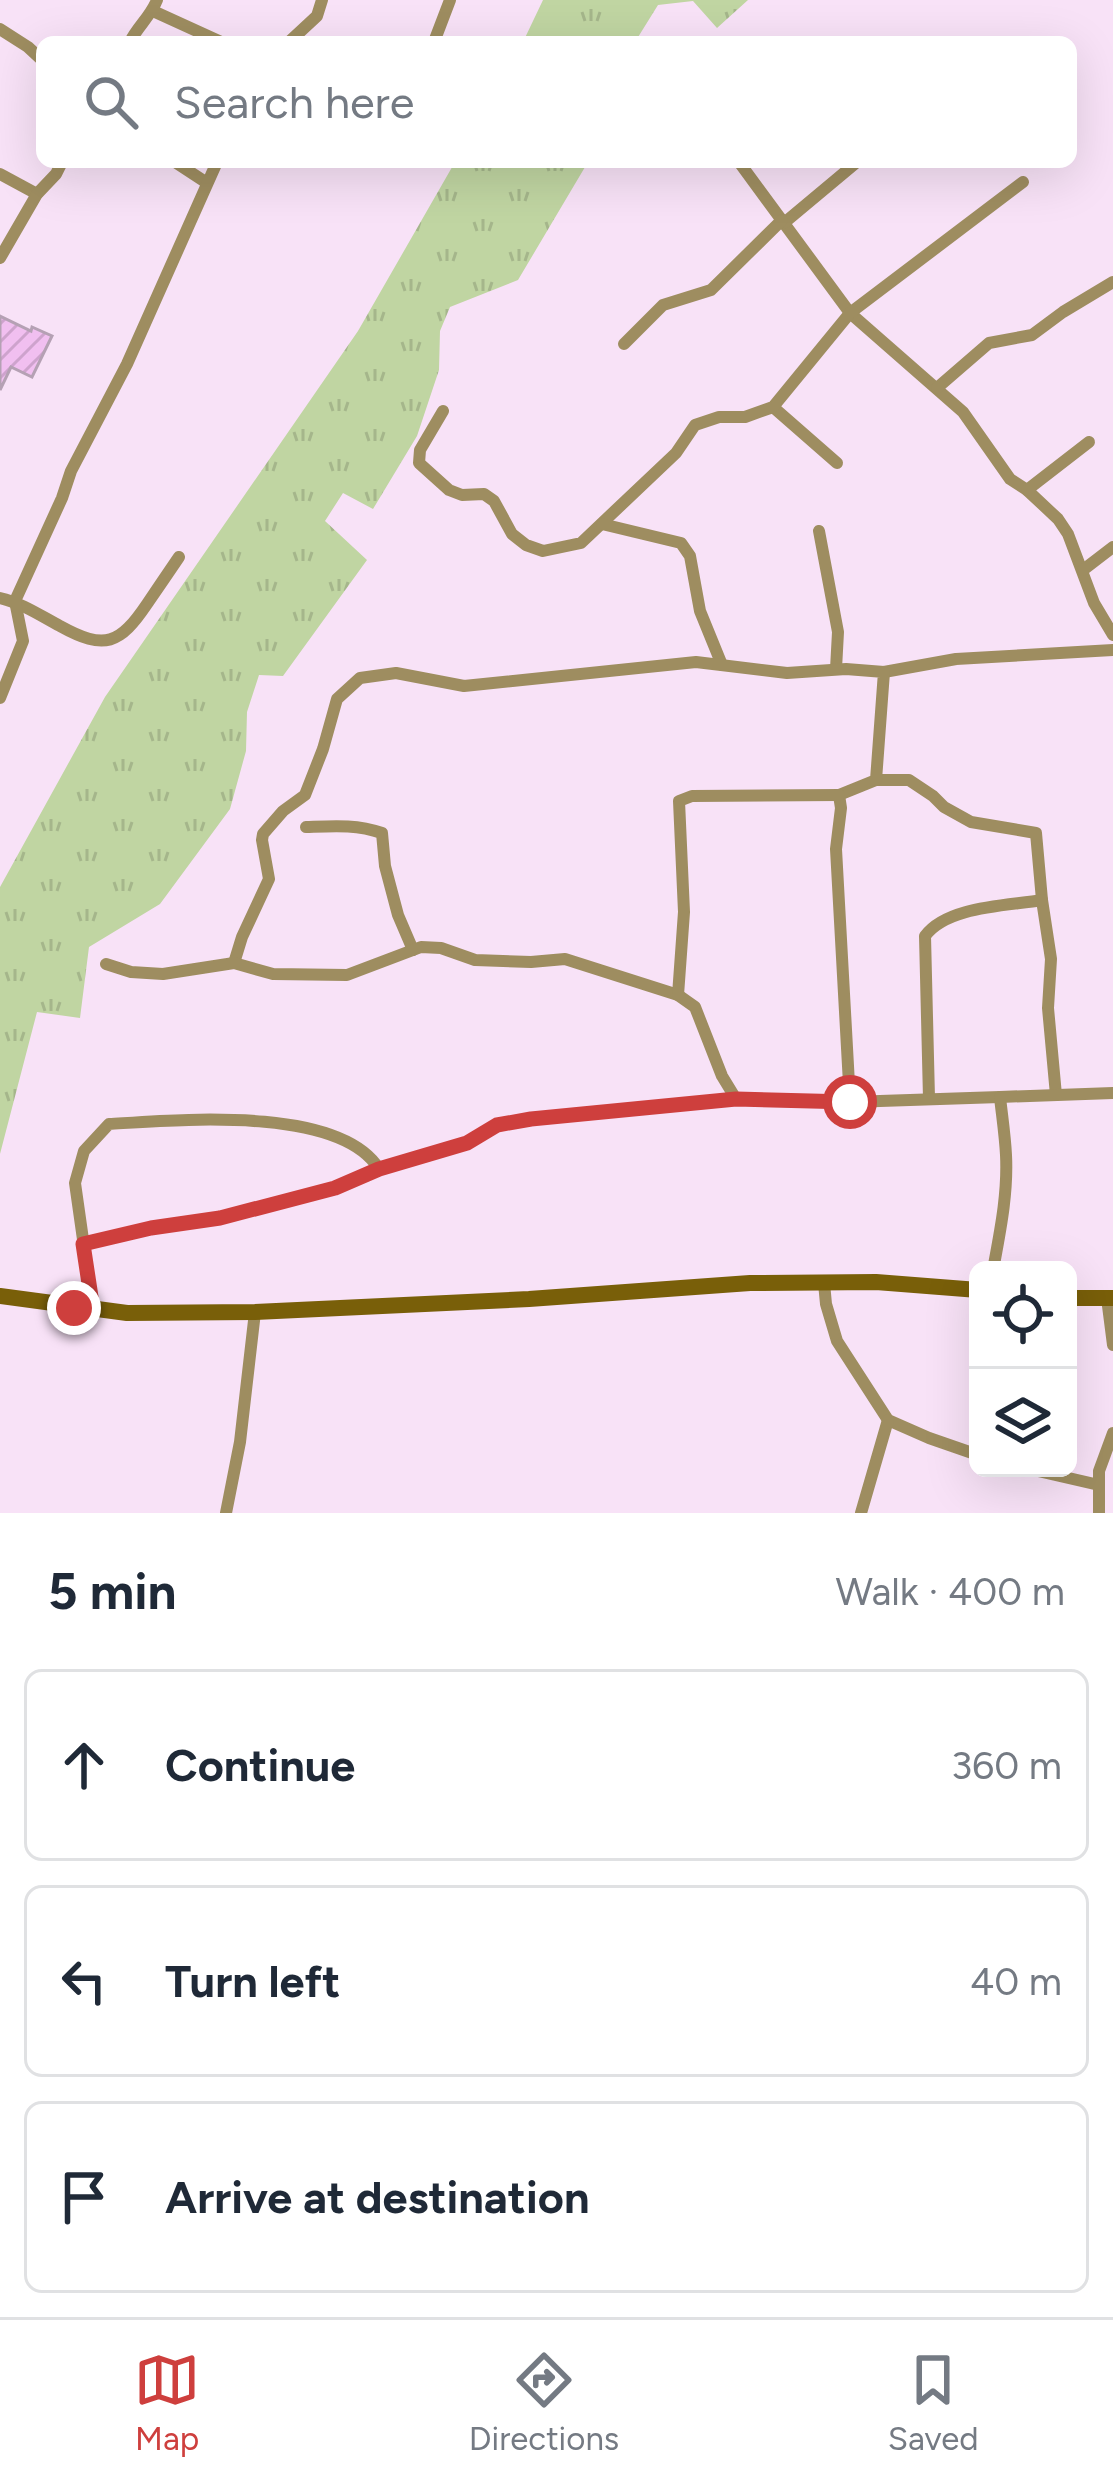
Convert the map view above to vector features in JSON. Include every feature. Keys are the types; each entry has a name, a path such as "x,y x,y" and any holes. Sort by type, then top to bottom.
{"street":[{"path":"295,36 317,16 322,0"},
{"path":"436,36 450,0"},
{"path":"133,36 155,5 209,36"},
{"path":"0,29 36,54"},
{"path":"0,258 37,194 59,168"},
{"path":"184,168 207,183"},
{"path":"0,698 22,641 7,599 127,364 214,168"},
{"path":"743,168 850,314 937,388 976,428 1010,479 1058,519 1094,603 1113,634"},
{"path":"624,344 663,305 711,290 783,221 849,168"},
{"path":"0,174 37,194"},
{"path":"443,411 420,450 419,463 449,490 461,495 484,494 494,501 512,534 526,545 543,550 581,543 676,453 695,424 719,417 745,417 773,407 850,314 1023,182"},
{"path":"937,388 983,346 1032,335 1113,282"},
{"path":"773,407 837,463"},
{"path":"1027,490 1089,442"},
{"path":"602,524 681,542 691,556 700,610 722,665"},
{"path":"819,531 838,632 836,669"},
{"path":"1083,570 1113,547"},
{"path":"7,599 74,634 113,640 128,632 179,556"},
{"path":"234,963 269,879 263,833 305,795 337,699 360,678 396,673 464,686 696,662 787,673 884,671 956,659 1113,650"},
{"path":"876,780 884,671"},
{"path":"678,995 684,912 679,801 692,796 839,795 876,780 909,780 971,822 1036,832 1052,959 1048,1008 1056,1095"},
{"path":"839,795 836,849 850,1102"},
{"path":"306,827 342,825 382,833 385,866 413,950"},
{"path":"929,1098 926,936 937,923 956,914 1042,900"},
{"path":"106,964 130,972 164,974 234,963 273,974 347,975 421,946 475,960 566,959 678,995 694,1007 736,1099"},
{"path":"83,1244 220,1218 335,1188 379,1169 467,1143 497,1125 531,1119 736,1099 850,1102 1113,1093"},
{"path":"994,1261 1006,1181 1000,1097"},
{"path":"93,1310 75,1183 84,1151 109,1124 194,1119 278,1123 342,1139 370,1155 379,1169"},
{"path":"0,1296 127,1313 529,1299 750,1283 876,1282 969,1289"},
{"path":"824,1283 837,1341 887,1420 969,1452"},
{"path":"1077,1298 1110,1298 1113,1345"},
{"path":"226,1513 255,1312"},
{"path":"861,1513 887,1420"},
{"path":"1099,1513 1099,1471 1113,1433"},
{"path":"1064,1477 1099,1485"}],"green space":[{"path":"543,0 748,0 717,28 693,1 658,5 639,36 526,36"},
{"path":"452,168 584,168 518,280 450,307 440,331 439,370 417,436 373,509 343,493 325,521 367,560 283,676 259,675 247,712 246,751 230,809 160,904 89,947 80,1018 37,1012 0,1154 0,887 105,697 358,331"}],"building":[{"path":"0,316 52,336 32,377 11,367 0,390"}],"route":[{"path":"74,1308 93,1310 83,1244 220,1218 335,1188 379,1169 467,1143 497,1125 736,1099 850,1102"}]}
